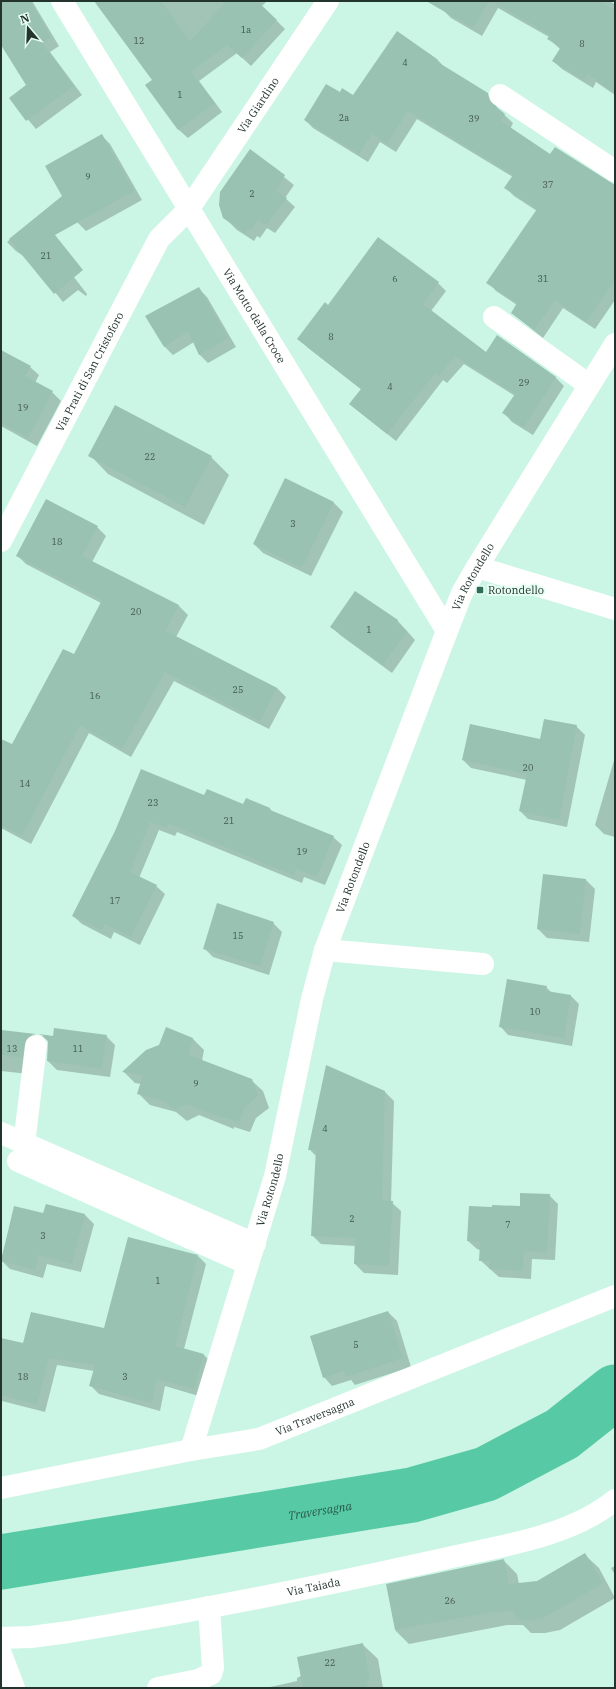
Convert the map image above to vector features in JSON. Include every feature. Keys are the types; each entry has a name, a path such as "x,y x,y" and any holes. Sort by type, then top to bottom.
{"street":[{"name":"Via Motto della Croce","path":"62,1 188,210 447,631"},
{"name":"Via Giardino","path":"188,210 328,1"},
{"path":"500,95 615,171"},
{"name":"Via Prati di San Cristoforo","path":"1,541 159,239 188,210"},
{"path":"494,317 589,385"},
{"name":"Via Rotondello","path":"191,1450 276,1176 312,999 326,950 447,631 462,593 477,567 615,344"},
{"path":"477,567 615,608"},
{"path":"326,950 483,964"},
{"path":"21,1153 36,1046"},
{"path":"1,1133 21,1153 252,1254"},
{"name":"Via Traversagna","path":"1,1488 191,1450 258,1439 615,1296"},
{"name":"Via Taiada","path":"1,1638 31,1638 69,1632 325,1586 541,1535 582,1521 615,1500"},
{"path":"158,1688 198,1680 211,1674 213,1668 209,1607"},
{"path":"1,1654 14,1688"}],"building":[{"path":"1,1 30,1 51,37 42,43 74,86 26,121 9,98 26,85 1,45"},
{"path":"94,1 161,1 190,41 227,1 257,1 277,20 242,58 227,45 191,72 215,103 178,130 145,85 152,80"},
{"path":"426,1 489,1 473,28"},
{"path":"491,1 600,1 615,10 615,94 588,74 584,80 552,61 561,47 547,39 550,35"},
{"path":"397,31 437,59 436,61 488,93 489,101 505,114 501,121 550,154 555,147 615,185 615,280 586,322 555,300 534,330 511,313 517,303 486,283 537,209 504,188 513,175 408,111 387,144 372,134 359,154 304,120 326,84 340,92 342,88 353,95"},
{"path":"102,134 134,191 55,235 83,270 54,294 9,239 62,196 45,166"},
{"path":"250,149 285,175 276,191 287,198 266,225 258,220 251,230 248,228 245,233 223,218 219,205 220,192"},
{"path":"378,237 439,282 423,304 486,352 497,335 556,377 524,427 502,413 515,394 455,356 439,376 435,373 387,434 349,404 361,389 297,339 325,302 328,305"},
{"path":"199,287 228,338 199,355 188,331 164,347 145,316"},
{"path":"1,350 31,366 25,376 53,391 28,438 1,423"},
{"path":"115,405 212,456 185,507 88,456"},
{"path":"285,478 334,502 302,568 253,544"},
{"path":"46,499 98,526 82,556 179,605 166,631 277,688 260,721 165,672 122,749 80,725 22,836 1,825 1,739 12,744 63,649 74,654 102,600 16,556"},
{"path":"355,591 398,620 396,623 407,631 383,665 330,627"},
{"path":"544,719 577,725 559,820 519,811 527,774 462,760 470,724 540,739"},
{"path":"141,769 204,795 207,789 243,804 246,798 270,808 270,810 334,836 317,877 296,869 293,875 169,824 167,828 150,822 130,872 157,885 131,937 105,924 102,931 72,916 115,831"},
{"path":"543,874 586,879 580,934 537,929"},
{"path":"217,903 274,922 260,966 203,949"},
{"path":"507,979 547,986 546,991 571,995 564,1038 499,1027"},
{"path":"166,1027 193,1038 189,1055 252,1079 258,1096 245,1107 239,1122 223,1118 187,1104 175,1110 163,1101 137,1094 143,1075 122,1072 146,1050 159,1045"},
{"path":"54,1028 107,1035 102,1069 47,1061 48,1041 44,1036 39,1034 53,1036"},
{"path":"1,1030 36,1034 31,1035 26,1039 22,1058 1,1055"},
{"path":"326,1065 385,1091 382,1200 393,1201 389,1266 354,1264 355,1238 311,1236 316,1150 308,1150"},
{"path":"520,1193 550,1194 547,1252 524,1251 523,1271 489,1269 490,1261 479,1261 480,1242 467,1241 469,1206 520,1206"},
{"path":"46,1204 85,1214 72,1264 38,1255 35,1270 1,1261 14,1206 43,1213"},
{"path":"128,1237 198,1255 175,1346 204,1354 194,1389 157,1379 152,1403 89,1386 95,1365 49,1358 37,1405 1,1395 1,1338 23,1343 31,1312 104,1328"},
{"path":"388,1311 403,1358 346,1377 344,1371 323,1378 310,1336"},
{"path":"585,1553 603,1583 546,1617 531,1620 516,1619 514,1611 492,1612 395,1630 386,1584 504,1559 509,1584 537,1581"},
{"path":"363,1643 370,1681 366,1681 368,1688 303,1688 297,1657"}],"waterway":[{"name":"Traversagna","path":"1,1562 412,1495 486,1474 562,1434 615,1392"}],"place":[{"name":"Rotondello","path":"480,590"}]}
